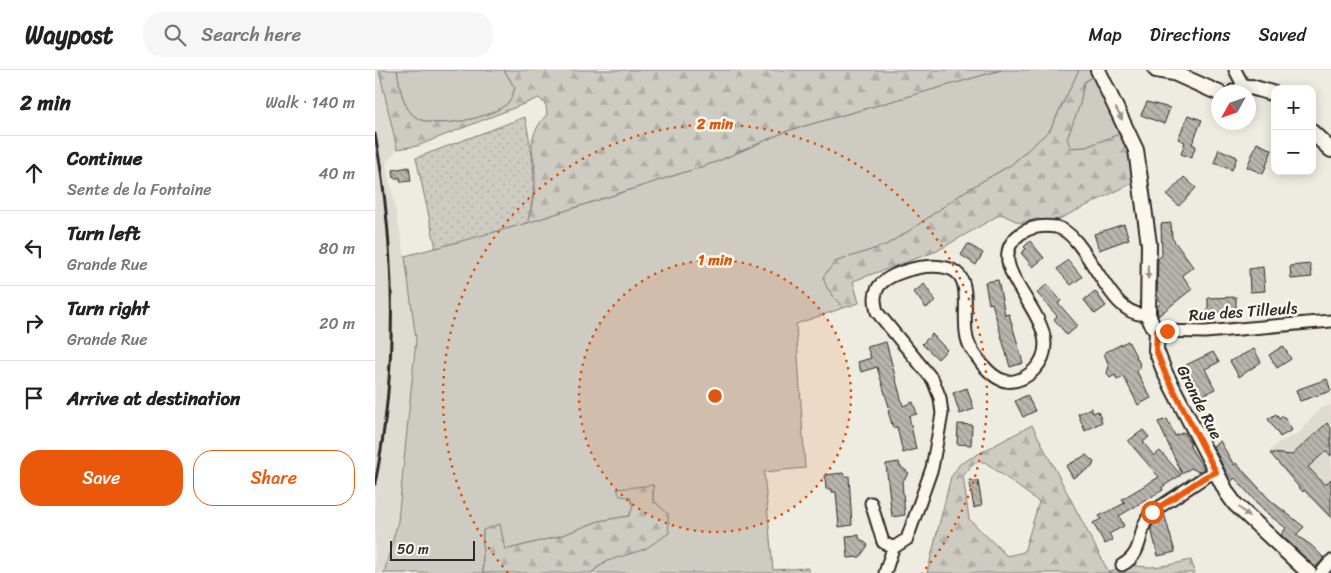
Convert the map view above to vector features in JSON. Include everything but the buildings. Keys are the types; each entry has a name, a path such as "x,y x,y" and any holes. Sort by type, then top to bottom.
{"street":[{"name":"Grande Rue","path":"1098,70 1135,150 1149,244 1149,314 1152,325 1157,331 1156,350 1165,373 1210,475 1235,504 1309,573"},
{"path":"1157,70 1174,73 1211,89"},
{"path":"1235,70 1238,85"},
{"path":"1256,88 1261,88 1271,92"},
{"path":"1316,136 1331,150"},
{"path":"885,573 893,548 907,539 933,468 942,414 933,380 877,312 874,301 880,285 905,272 928,266 946,267 959,275 965,288 965,325 968,342 988,372 1006,381 1025,378 1034,370 1044,351 1043,332 1039,321 1012,276 1007,261 1010,248 1016,238 1036,226 1059,228 1077,244 1120,303 1137,314 1149,314"},
{"name":"Rue des Tilleuls","path":"1157,331 1205,332 1331,321"},
{"path":"1122,564 1135,555 1150,514 1210,475"},
{"path":"871,503 883,542 893,548"},
{"path":"1321,573 1331,560"}],"shaded area":[{"path":"375,70 379,70 397,149 386,164 405,256 416,340 398,521 384,573 375,573"},
{"path":"1331,405 1331,518 1275,460 1270,451 1278,443 1299,433 1321,408"}],"green space":[{"path":"379,70 397,70 401,90 408,109 417,118 437,123 465,121 502,108 511,99 515,88 504,70 1001,70 787,131 716,162 527,223 535,187 532,140 539,124 547,114 546,105 539,98 417,146 397,149"},
{"path":"397,70 504,70 515,88 509,102 491,113 465,120 437,123 417,118 408,109 401,90"},
{"path":"1001,70 1079,70 1050,130 1011,165 967,190 886,245 835,262 827,288 843,308 796,324 805,468 764,472 773,570 808,568 808,573 591,573 668,514 653,500 653,485 630,496 633,507 630,516 599,521 560,536 505,550 483,530 483,573 384,573 398,521 416,340 405,256 527,223 716,162 787,131"},
{"path":"1079,70 1091,70 1094,76 1084,82 1080,104 1067,139 1071,148 1086,147 1122,133 1127,143 1135,182 1055,221 1036,219 1020,223 1001,214 937,251 853,281 859,303 843,308 827,288 823,277 835,262 886,245 967,190 1011,165 1050,130"},
{"path":"1094,76 1122,133 1086,147 1070,148 1066,139 1080,104 1084,81"},
{"path":"525,117 534,182 527,223 436,248 416,158"},
{"path":"1032,425 1109,573 927,573 951,477 960,464","holes":["985,462 1039,502 1024,552 1007,556 969,519 963,476 974,463"]},
{"path":"653,485 653,500 668,514 669,533 645,549 604,562 591,573 483,573 483,530 500,524 505,550 560,536 599,521 629,516 633,507 630,497 620,496 617,489"},
{"path":"1191,560 1195,573 1109,573 1126,563 1150,567"}],"railway":[{"path":"375,134 387,222 391,309 391,353 388,396 375,484"}],"route":[{"path":"1152,512 1205,477 1216,472 1165,373 1156,350 1157,331 1167,331"}]}
